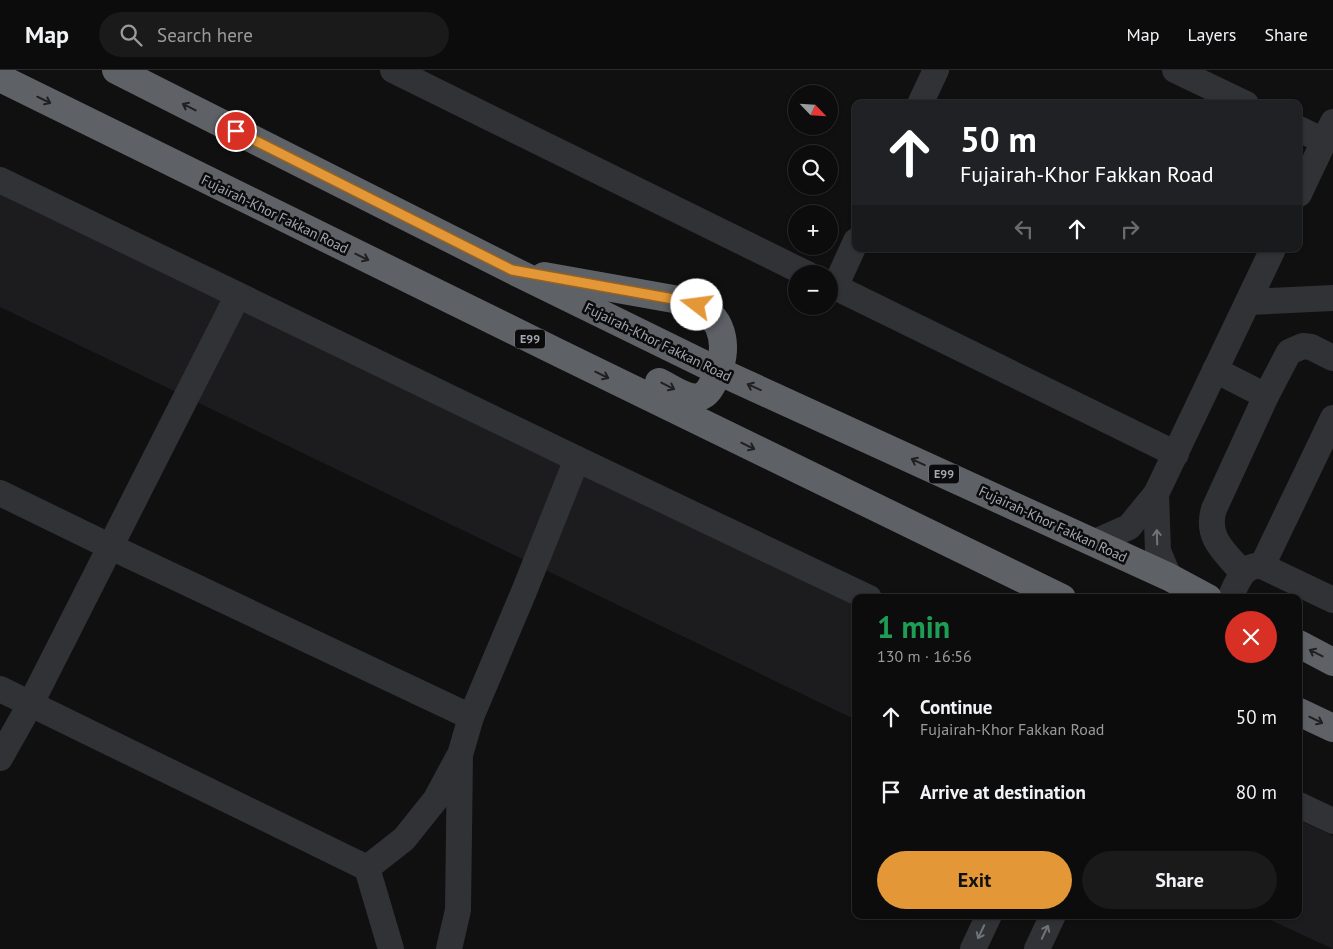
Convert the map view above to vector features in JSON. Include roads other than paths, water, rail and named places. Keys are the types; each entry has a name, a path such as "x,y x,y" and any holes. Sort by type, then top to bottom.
{"highway":[{"name":"Fujairah-Khor Fakkan Road","path":"116,70 512,270 718,371 1169,577 1201,594"},
{"name":"Fujairah-Khor Fakkan Road","path":"0,78 1054,594"},
{"path":"512,270 679,300 697,305 712,317 722,334 724,353 718,371 706,393 699,397 692,397 586,346 577,346 561,354"},
{"path":"1302,646 1333,662"},
{"path":"1302,713 1333,728"}],"street":[{"path":"393,70 789,265"},
{"path":"922,100 936,70"},
{"path":"1175,70 1238,100"},
{"path":"1302,129 1329,132 1302,188"},
{"path":"0,180 861,594"},
{"path":"838,275 852,248"},
{"path":"1093,543 1129,527 1156,494 1272,252"},
{"path":"838,289 1176,454"},
{"path":"0,758 31,704 238,295"},
{"path":"1248,302 1333,298"},
{"path":"1333,358 1310,347 1303,346 1289,352 1266,396 1211,517 1210,526 1212,534 1252,569 1333,600"},
{"path":"1215,370 1266,396"},
{"path":"1233,594 1252,569 1333,418"},
{"path":"367,868 404,839 436,799 460,755 471,717 577,459"},
{"path":"0,493 471,717"},
{"path":"1156,494 1158,550 1169,577"},
{"path":"0,689 367,868 391,949"},
{"path":"449,949 458,910 460,755"},
{"path":"1302,806 1333,821"},
{"path":"973,949 987,919"},
{"path":"1037,949 1051,919"}]}
